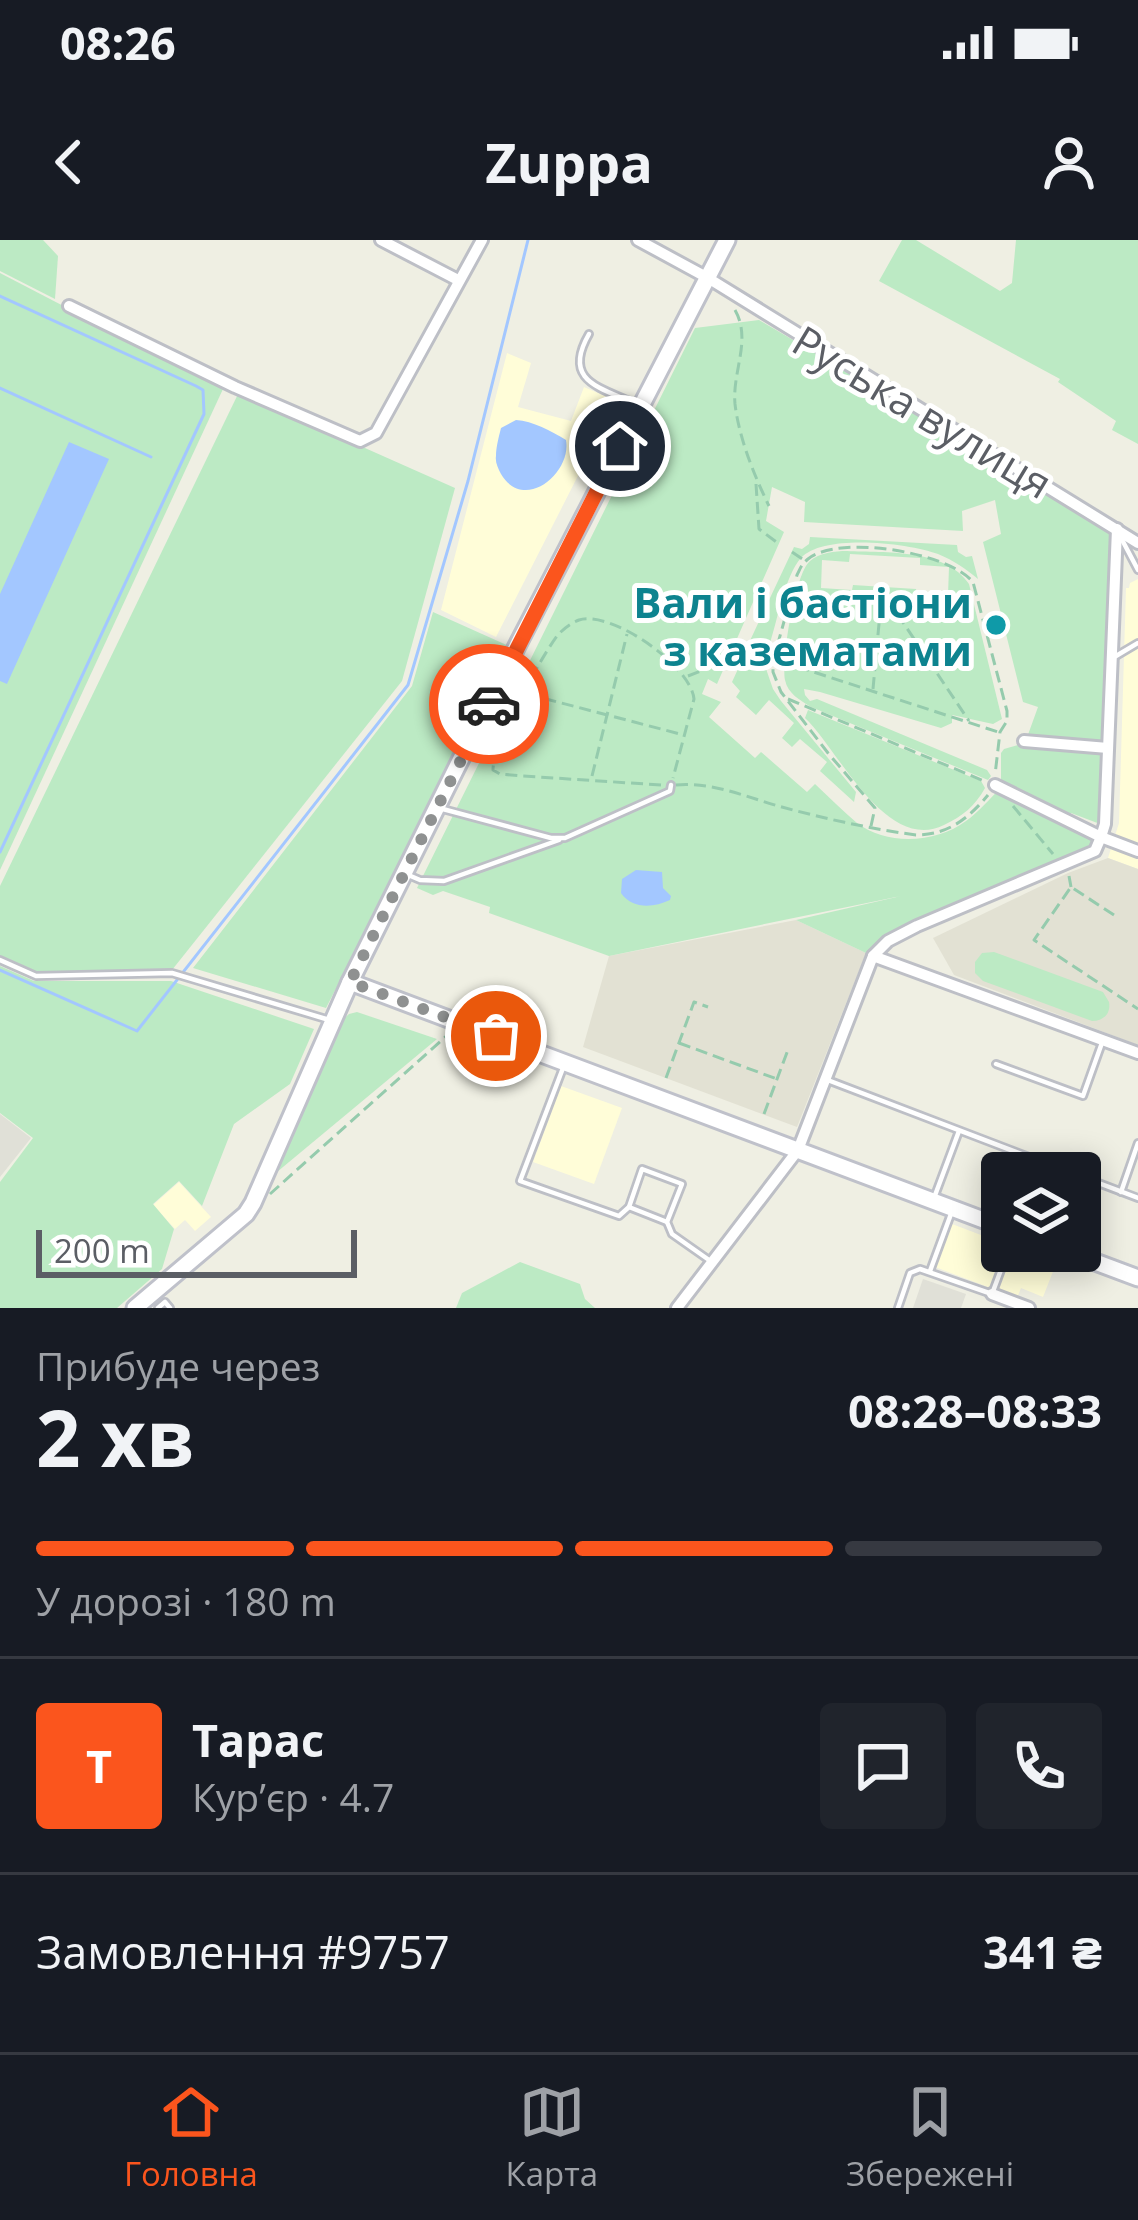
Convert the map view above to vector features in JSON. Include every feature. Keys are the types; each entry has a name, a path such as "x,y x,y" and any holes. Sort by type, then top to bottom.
{"main road":[{"path":"135,1308 246,1214 350,982 727,240"},
{"path":"350,982 981,1219"},
{"path":"1101,1264 1138,1278"}],"street":[{"path":"382,240 458,280"},
{"path":"69,306 235,387 360,441 376,433 482,240"},
{"name":"Руська вулиця","path":"638,240 708,278 1138,543"},
{"path":"677,1308 798,1150 873,956 883,945 1095,851 1105,824 1117,529"},
{"path":"1024,742 1108,748"},
{"path":"995,785 1138,851"},
{"path":"873,956 1138,1053"},
{"path":"992,1294 1029,1308"}],"lane":[{"path":"589,334 578,356 583,376 641,406"},
{"path":"1117,529 1138,570"},
{"path":"1111,659 1138,643"},
{"path":"406,874 444,881 565,838 670,791 671,785"},
{"path":"439,808 565,838"},
{"path":"0,960 35,976 172,973 331,1021"},
{"path":"996,1064 1083,1096 1103,1040"},
{"path":"565,1062 520,1181 619,1216 629,1207 643,1169 682,1184 668,1222 672,1234 712,1263"},
{"path":"825,1079 1015,1152"},
{"path":"933,1201 959,1131"},
{"path":"1121,1192 1138,1143"},
{"path":"1101,1185 1138,1198"},
{"path":"629,1207 668,1222"},
{"path":"930,1271 953,1208"},
{"path":"898,1308 910,1273 920,1269 992,1294 1000,1272"},
{"path":"158,1308 165,1302 170,1308"}],"path":[{"path":"728,291 743,330 736,408 769,506"},
{"path":"756,478 759,529 779,544"},
{"path":"805,547 812,556"},
{"path":"671,785 694,699 684,675 628,632 593,618 566,627 496,752 494,771 523,776 671,785 700,784 779,806 871,826 916,835 940,832 965,819 995,785 1007,711 973,582 946,562 916,553 845,547 812,556 797,575 773,661 773,672 786,698 874,808 871,826"},
{"path":"792,552 806,561"},
{"path":"873,692 882,591 970,723"},
{"path":"591,779 628,632"},
{"path":"684,675 706,669 721,642 734,646"},
{"path":"746,650 1000,732"},
{"path":"525,694 682,735"},
{"path":"786,698 995,785 1068,873 1071,887 1114,915"},
{"path":"1071,887 1034,940 1138,1009"},
{"path":"666,1078 694,1002 708,1007"},
{"path":"246,1214 461,1023"},
{"path":"679,1043 777,1079"},
{"path":"764,1114 789,1047"}],"shaded area":[{"path":"507,353 531,363 518,407 571,421 584,387 616,401 496,637 441,610"},
{"path":"1138,579 1138,869 1108,858 1119,823 1126,588"},
{"path":"1108,858 1138,869 1138,1045 954,975 933,938"},
{"path":"796,920 866,953 797,1127 583,1047 609,956"},
{"path":"561,1086 622,1108 594,1184 533,1162"},
{"path":"0,1114 31,1138 0,1177"},
{"path":"179,1182 211,1217 195,1231 185,1220 175,1229 153,1205"},
{"path":"952,1224 981,1235 981,1272 1053,1272 1043,1297 1021,1288 1017,1298 935,1267"},
{"path":"923,1279 966,1294 961,1308 913,1308"}],"green space":[{"path":"0,240 43,240 58,256 55,299 0,271"},
{"path":"902,240 916,240 1000,291 1012,283 1016,240 1138,240 1138,444 1112,430 1116,421 1058,382 1060,379 879,281"},
{"path":"0,273 223,389 0,870"},
{"path":"759,320 1111,531 1100,824 1071,813 1066,825 1094,839 1089,847 915,920 866,953 796,920 901,896 609,956 489,913 490,907 443,891 433,895 417,888 695,328","holes":["772,487 805,502 804,522 963,531 962,511 995,500 1001,534 983,542 1023,702 1038,707 1025,743 1001,753 1001,788 975,814 941,834 912,839 869,830 815,784 807,792 761,752 755,758 709,717 721,702 702,694 708,679 717,684 784,532 766,521"]},
{"path":"239,392 455,488 402,681 172,970 35,973 0,957 0,886"},
{"path":"810,537 957,545 958,552 972,556 978,579 949,559 925,550 867,542 828,545 812,550 795,566 769,646 764,650 747,647 794,547 802,549"},
{"path":"842,551 930,558 945,564 958,572 969,584 1002,719 993,724 952,715 952,723 941,728 820,692 804,689 805,695 810,701 817,699 987,770 988,780 811,707 789,689 785,656 799,582 814,558","holes":["850,554 920,558 920,565 949,567 948,595 853,585 852,590 821,588 822,560 849,562"]},
{"path":"433,612 511,647 326,1008 193,968 412,686"},
{"path":"745,654 764,663 781,701 856,792 854,802 820,771 827,762 800,739 792,747 782,738 794,723 769,700 756,715 736,697 740,691 732,682"},
{"path":"808,710 981,781 985,788 968,810 944,825 923,830 902,825 865,794 805,718"},
{"path":"994,952 1103,992 1108,1013 1092,1021 983,981 975,973 975,962 982,953"},
{"path":"0,966 34,981 171,981 314,1029 290,1084 234,1124 202,1206 179,1181 153,1204 174,1229 162,1269 117,1308 0,1308 0,1182 33,1138 0,1113"},
{"path":"357,1012 437,1039 271,1177 339,1023"},
{"path":"520,1262 580,1284 585,1299 595,1308 456,1308 462,1293"}],"water":[{"path":"516,420 566,440 562,465 533,489 511,485 496,463 501,428"},
{"path":"69,442 109,459 7,684 0,681 0,594"},
{"path":"636,870 662,872 670,900 643,906 626,898 621,893 622,879"}],"waterway":[{"path":"0,970 137,1031 408,685 468,481 528,240"},
{"path":"0,296 203,390 204,414 0,852"},
{"path":"0,388 151,457"}],"way so far":[{"path":"489,704 350,982 496,1036"}],"place":[{"name":"Вали і бастіони з казематами","path":"996,625"}],"route":[{"path":"489,704 620,446"}]}
